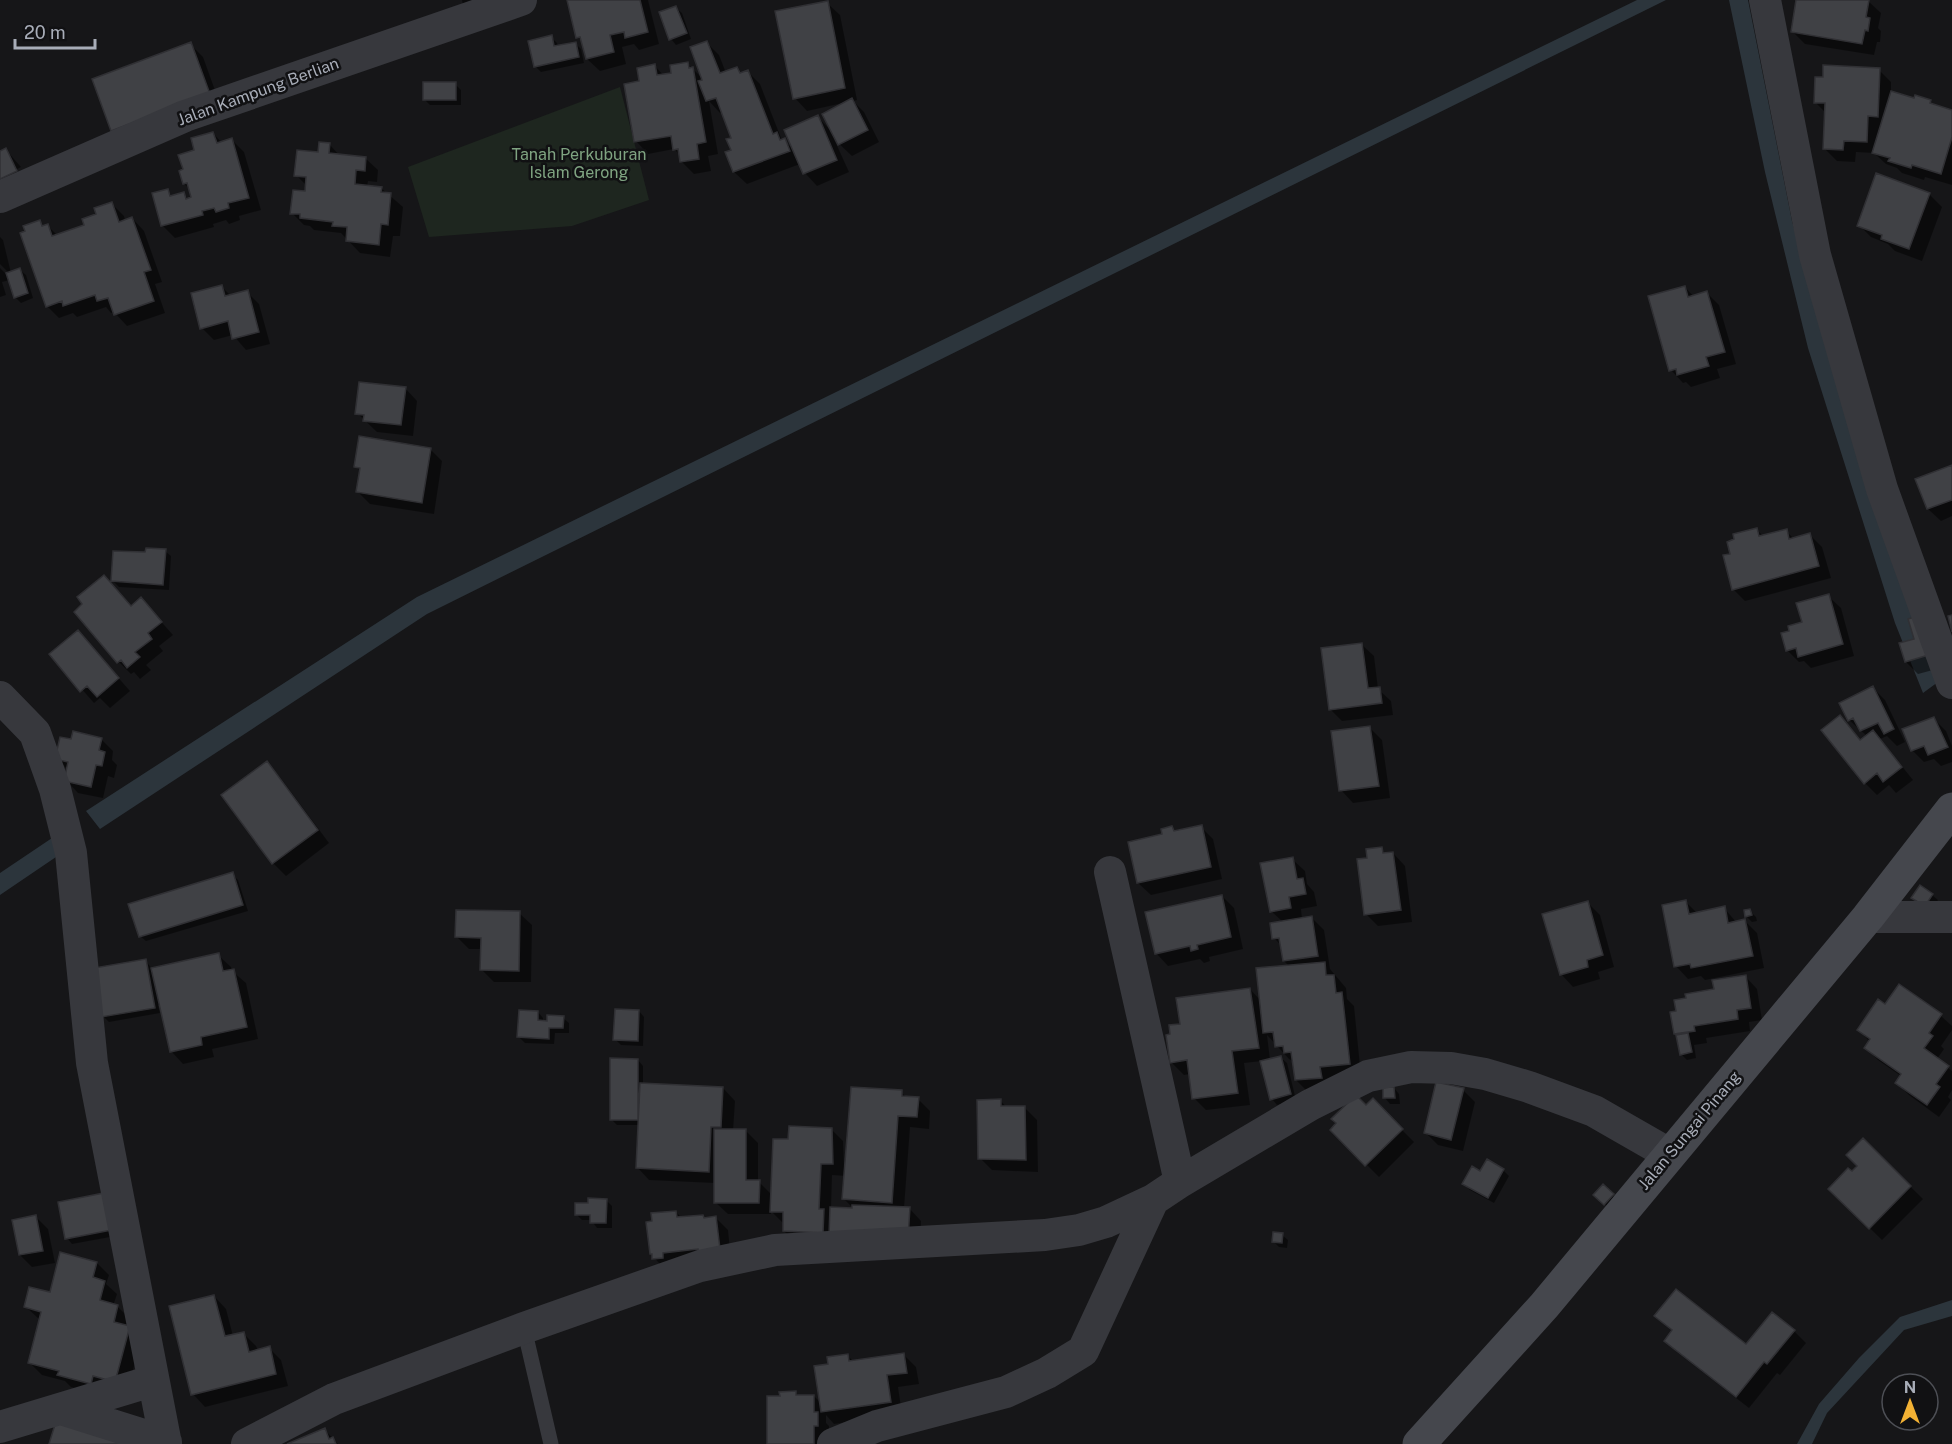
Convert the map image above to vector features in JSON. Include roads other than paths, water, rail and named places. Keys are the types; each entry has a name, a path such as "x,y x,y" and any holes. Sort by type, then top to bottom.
{"street":[{"name":"Jalan Kampung Berlian","path":"0,197 185,116 521,0"},
{"path":"1765,0 1815,255 1882,489 1952,683"},
{"path":"0,697 35,733 55,789 71,853 92,1063 152,1381 166,1443"},
{"name":"Jalan Sungai Pinang","path":"1419,1444 1544,1306 1668,1154 1868,917 1952,809"},
{"path":"1110,872 1180,1182"},
{"path":"1868,917 1952,917"},
{"path":"247,1444 334,1400 524,1328 700,1266 775,1251 1057,1233 1107,1222 1153,1200 1310,1105 1368,1076 1411,1066 1451,1068 1485,1074 1529,1087 1594,1111 1668,1154"},
{"path":"833,1444 877,1426 1006,1392 1047,1373 1083,1351 1153,1200"},
{"path":"0,1427 152,1381"},
{"path":"61,1409 166,1443"}],"lane":[{"path":"524,1328 551,1444"}],"park label":[{"name":"Tanah Perkuburan Islam Gerong","path":"579,163"}]}
